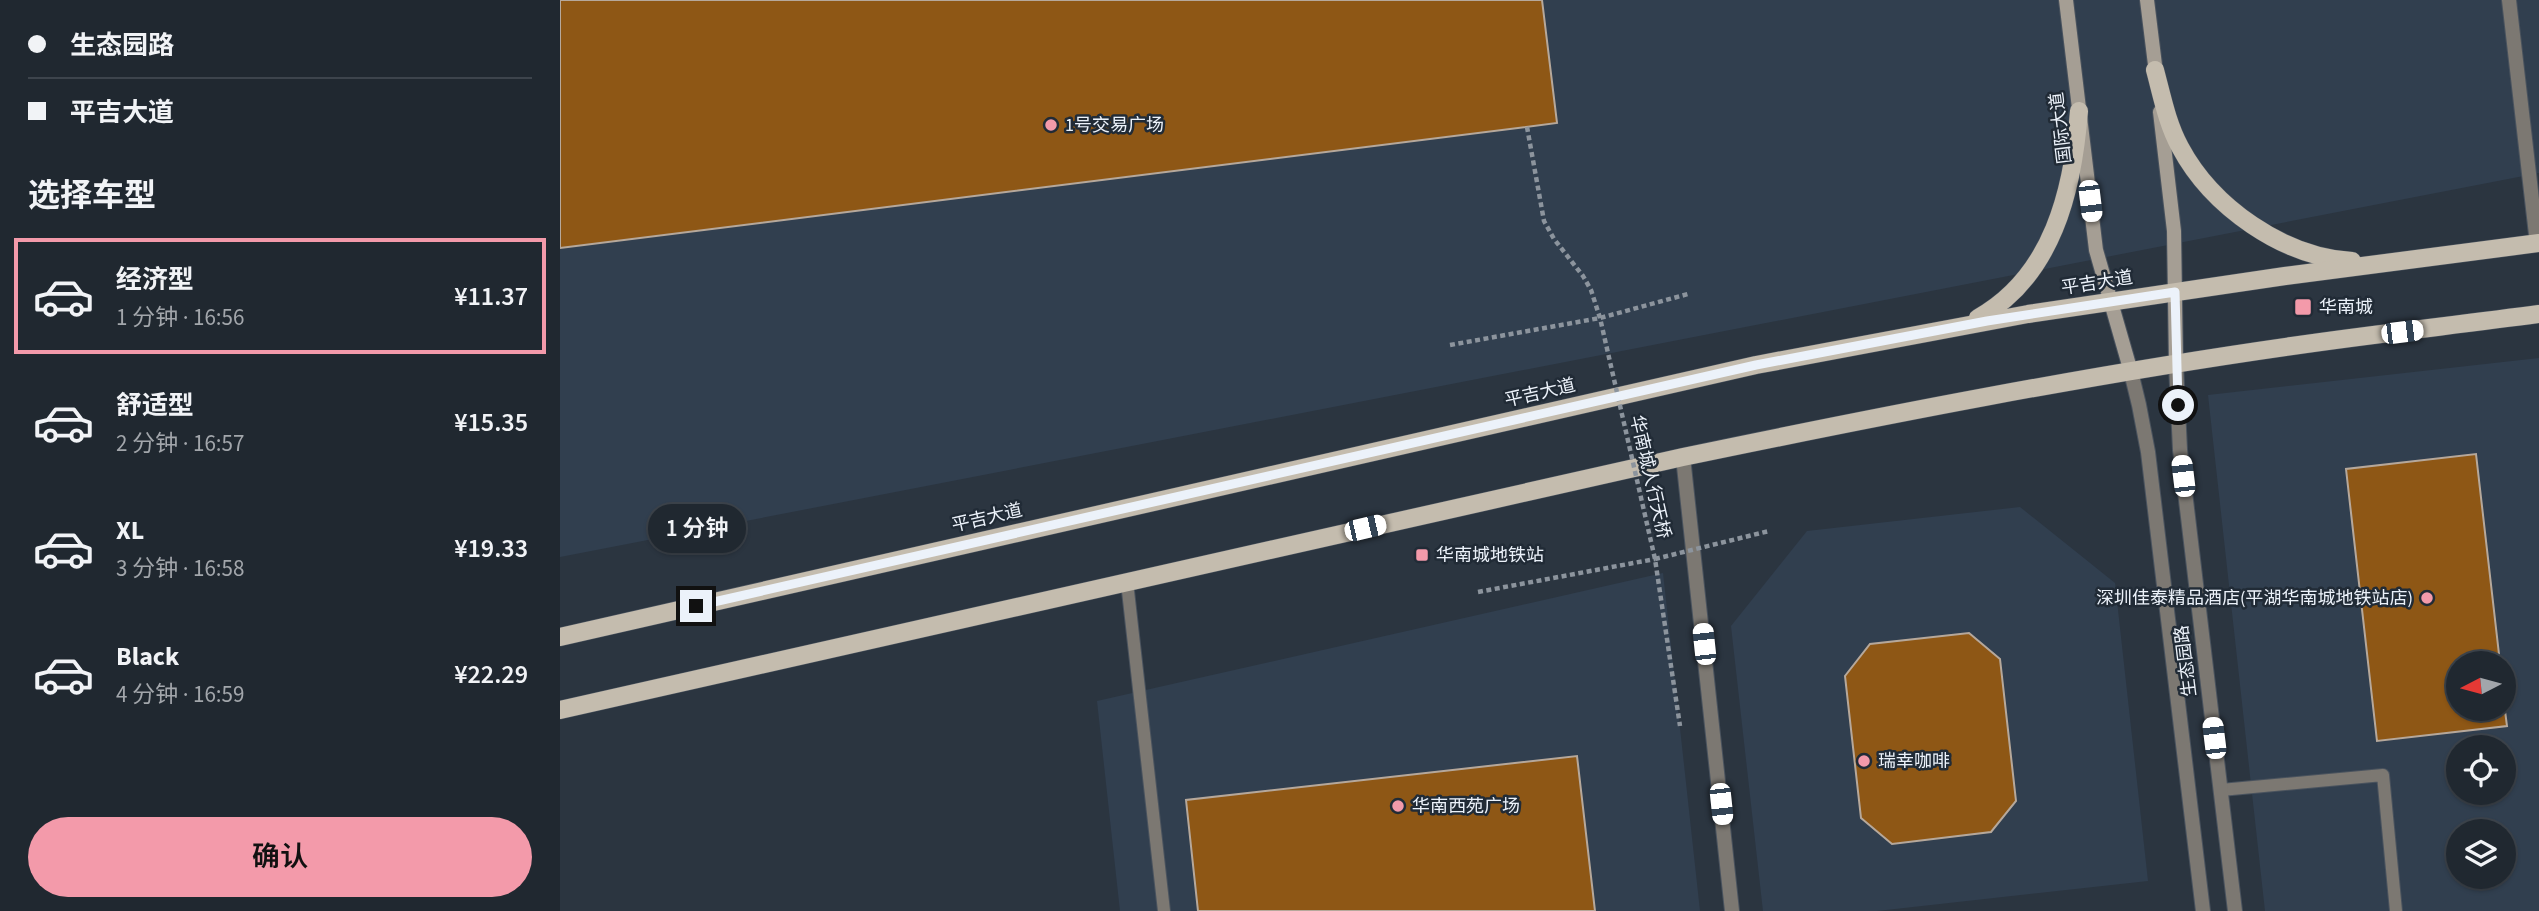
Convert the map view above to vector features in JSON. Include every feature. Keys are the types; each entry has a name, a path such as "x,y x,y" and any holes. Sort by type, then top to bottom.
{"main road":[{"path":"2155,70 2166,112 2180,146 2199,176 2225,204 2252,225 2283,242 2314,254 2346,261 2387,263"},
{"path":"1966,325 1993,310 2013,294 2060,220 2070,185 2079,111"},
{"name":"平吉大道","path":"560,637 1756,365 1966,325 2110,302 2538,243"},
{"path":"560,710 1684,457 2013,392 2131,372 2293,346 2539,314"}],"street":[{"name":"国际大道","path":"2066,0 2096,250 2131,372"},
{"path":"2147,0 2172,215 2176,365"},
{"path":"2509,0 2538,243"},
{"name":"生态园路","path":"2176,365 2180,450 2235,911"},
{"name":"生态园路","path":"2131,372 2148,452 2203,911"},
{"path":"1684,457 1732,911"}],"lane":[{"path":"1127,582 1164,911"},
{"path":"2221,790 2383,775 2396,911"}],"path":[{"name":"华南城人行天桥","path":"1527,127 1544,221 1554,239 1583,276 1591,290 1600,318 1655,559 1680,726"},
{"path":"1450,345 1600,318 1688,295"},
{"path":"1478,592 1655,559 1769,531"}],"shaded area":[{"path":"560,0 2539,0 2539,173 560,557"},
{"path":"2539,358 2539,911 2265,911 2208,395"},
{"path":"2020,507 2115,583 2148,881 1877,911 1763,911 1731,626 1807,531"},
{"name":"华南西苑广场","path":"1663,573 1700,911 1120,911 1097,701"}],"building":[{"name":"1号交易广场","path":"560,0 1542,0 1557,123 560,248"},
{"path":"2476,454 2499,651 2446,651 2446,721 2506,721 2507,726 2377,741 2346,469"},
{"path":"1969,633 2000,659 2016,801 1991,832 1892,844 1861,818 1845,676 1870,644"},
{"path":"1577,756 1595,911 1198,911 1186,800"}],"place":[{"name":"1号交易广场","path":"1051,125"},
{"name":"华南城","path":"2303,307"},
{"name":"华南城地铁站","path":"1422,555"},
{"name":"深圳佳泰精品酒店(平湖华南城地铁站店)","path":"2427,598"},
{"name":"瑞幸咖啡","path":"1864,761"},
{"name":"华南西苑广场","path":"1398,806"}],"route":[{"path":"696,606 1756,365 1987,321 2175,292 2178,405"}]}
